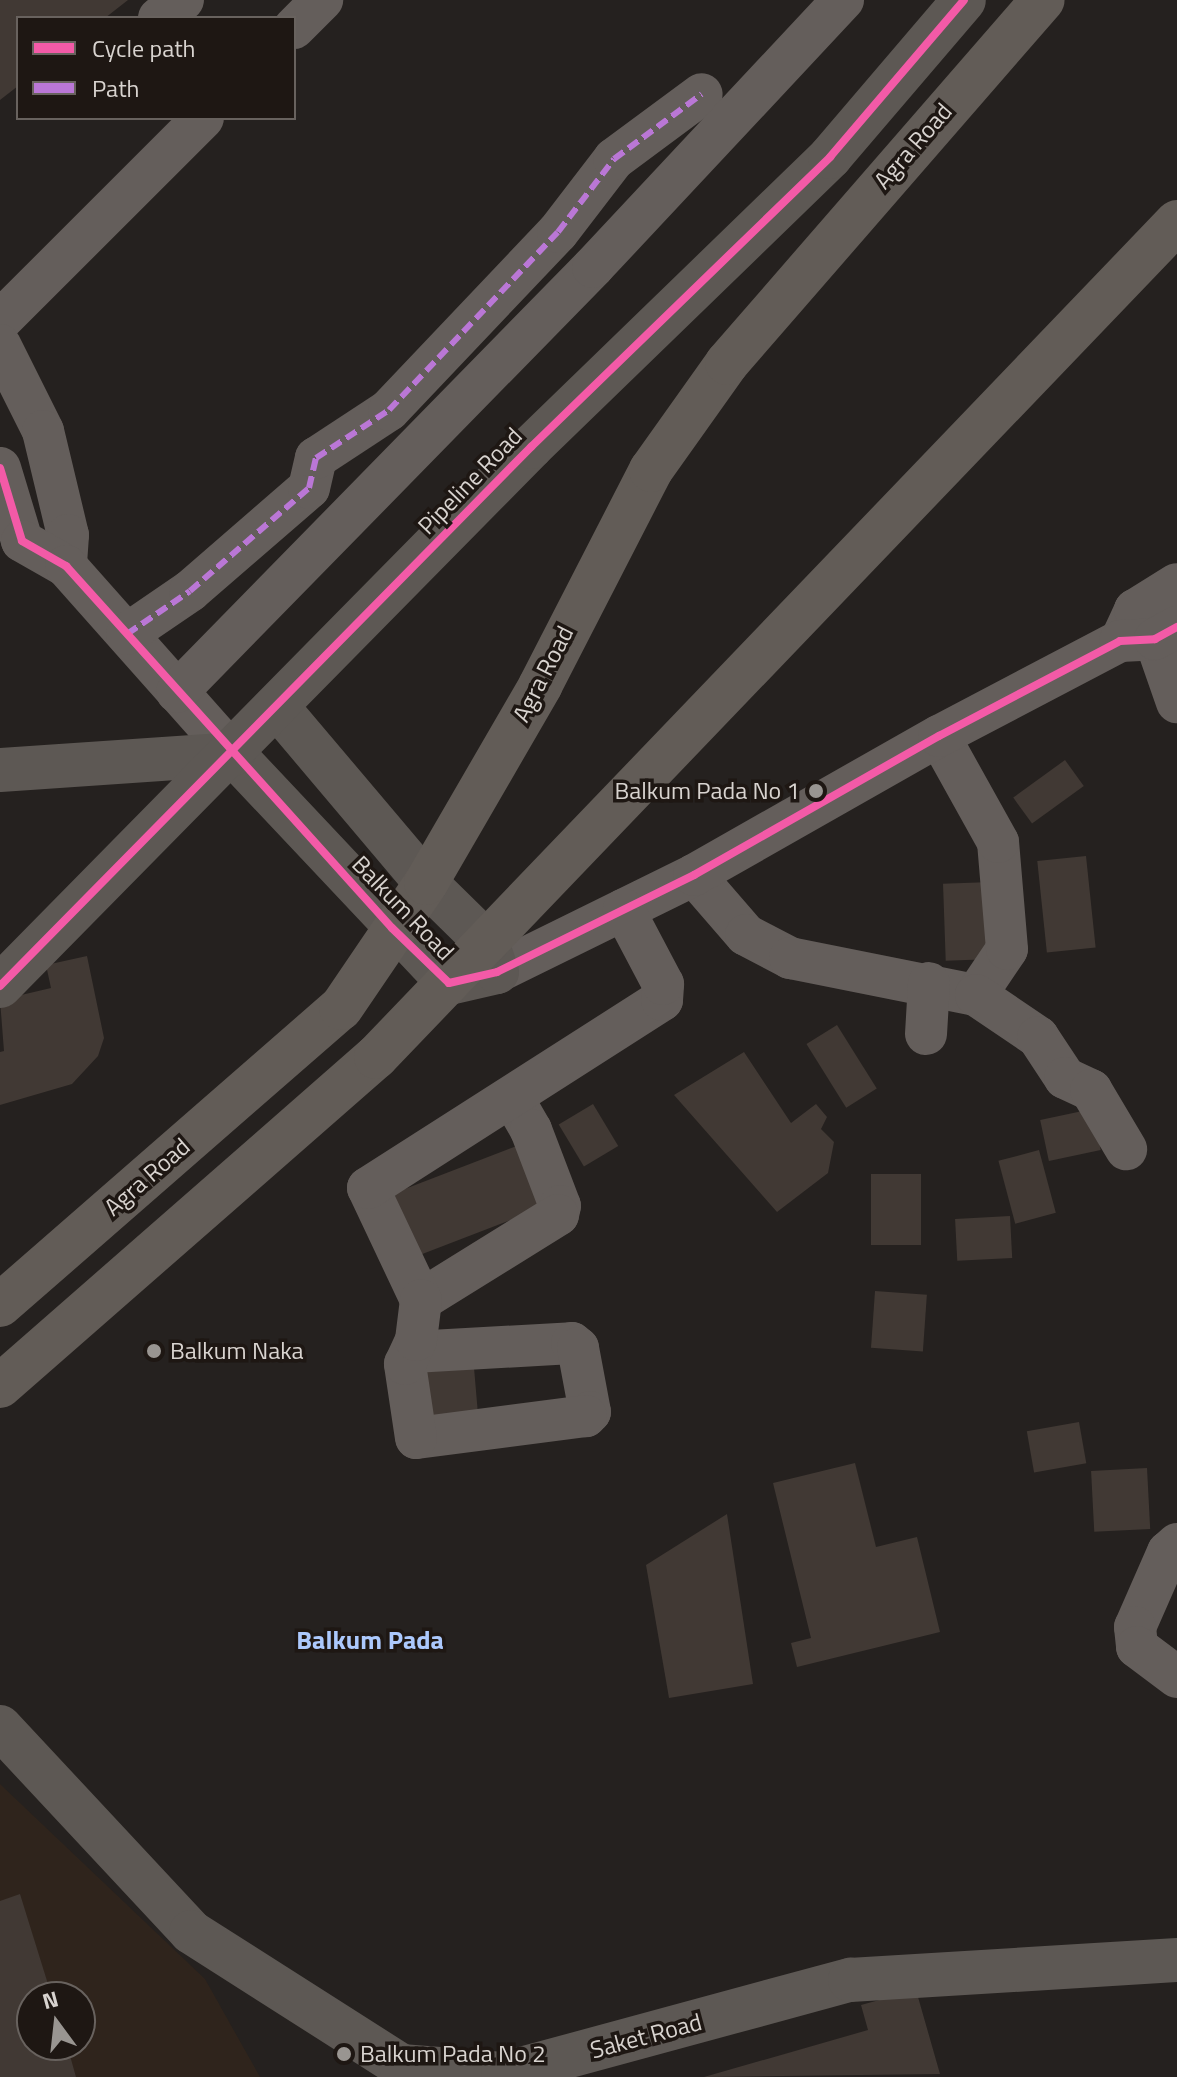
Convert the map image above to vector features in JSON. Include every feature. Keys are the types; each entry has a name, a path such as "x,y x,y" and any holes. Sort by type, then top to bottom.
{"highway":[{"name":"Agra Road","path":"0,1305 341,1008 392,928 426,883 540,686 651,470 727,363 1042,0"},
{"path":"0,1386 376,1057 449,983 492,958 1177,222"}],"street":[{"path":"162,16 183,0"},
{"path":"296,26 322,0"},
{"name":"Pipeline Road","path":"0,986 233,754 531,447 830,157 964,0"},
{"path":"177,692 593,267 825,6"},
{"path":"127,634 190,591 309,488 316,458 389,410 558,232 614,159 702,94"},
{"path":"0,321 201,120"},
{"path":"0,345 43,431 68,535 66,566"},
{"path":"48,455 0,469 22,541 66,566 233,754"},
{"path":"278,708 492,958 624,910 694,875 939,736 1147,629 1177,584"},
{"path":"1147,629 1177,702"},
{"path":"939,736 998,842 1007,949 976,995"},
{"path":"0,770 233,754"},
{"name":"Balkum Road","path":"233,754 392,928 449,983"},
{"path":"694,875 746,935 790,958 929,983 976,995 1038,1037 1065,1078 1091,1090 1126,1149"},
{"path":"413,1352 421,1300 368,1188 662,1000 663,984 624,910"},
{"path":"926,1034 929,983"},
{"path":"421,1300 558,1215 560,1206 536,1142 512,1097"},
{"path":"1177,1544 1168,1552 1135,1627 1137,1647 1177,1677"},
{"name":"Saket Road","path":"0,1727 191,1932 401,2066 504,2076 850,1980 1177,1960"}],"shaded area":[{"path":"0,1784 205,1979 260,2077 0,2077"}],"building":[{"path":"0,0 128,0 108,16 16,16 16,88 0,100"},
{"path":"1065,760 1084,786 1032,824 1013,798"},
{"path":"1086,856 1096,947 1047,953 1037,861"},
{"path":"991,882 994,959 946,961 943,884"},
{"path":"87,956 104,1038 98,1056 72,1084 0,1105 0,1052 4,1051 0,1000 51,988 46,965"},
{"path":"837,1025 877,1089 846,1108 806,1044"},
{"path":"744,1052 791,1123 816,1104 827,1117 821,1129 834,1142 828,1173 777,1212 674,1095"},
{"path":"593,1104 618,1146 584,1167 559,1125"},
{"path":"1092,1109 1101,1150 1049,1161 1040,1120"},
{"path":"522,1144 546,1207 404,1261 380,1198"},
{"path":"1039,1150 1056,1213 1015,1224 998,1161"},
{"path":"871,1174 921,1174 921,1245 871,1245"},
{"path":"1010,1216 1012,1258 957,1261 955,1219"},
{"path":"875,1291 927,1295 923,1351 871,1348"},
{"path":"473,1356 479,1426 422,1436 419,1364"},
{"path":"1079,1422 1086,1463 1034,1473 1027,1431"},
{"path":"855,1463 876,1547 917,1537 940,1632 797,1667 791,1643 811,1638 773,1483"},
{"path":"1147,1468 1150,1529 1094,1532 1091,1471"},
{"path":"727,1514 753,1684 669,1698 646,1565"},
{"path":"20,1894 47,1981 16,1981 16,2061 72,2061 76,2077 0,2077 0,1901"},
{"path":"916,1990 940,2074 704,2077 868,2030 861,2005"}],"marked path":[{"path":"127,634 190,591 309,488 316,458 389,410 558,232 614,159 702,94"}],"cycle path":[{"path":"0,986 531,447 830,157 964,0"},
{"path":"0,468 22,541 66,566 392,928 449,983 497,972 694,875 939,736 1120,641 1155,639 1177,627"}],"place":[{"name":"Balkum Pada No 1","path":"816,791"},
{"name":"Balkum Naka","path":"154,1351"},
{"name":"Balkum Pada No 2","path":"344,2054"}],"district":[{"name":"Balkum Pada","path":"370,1640"}]}
